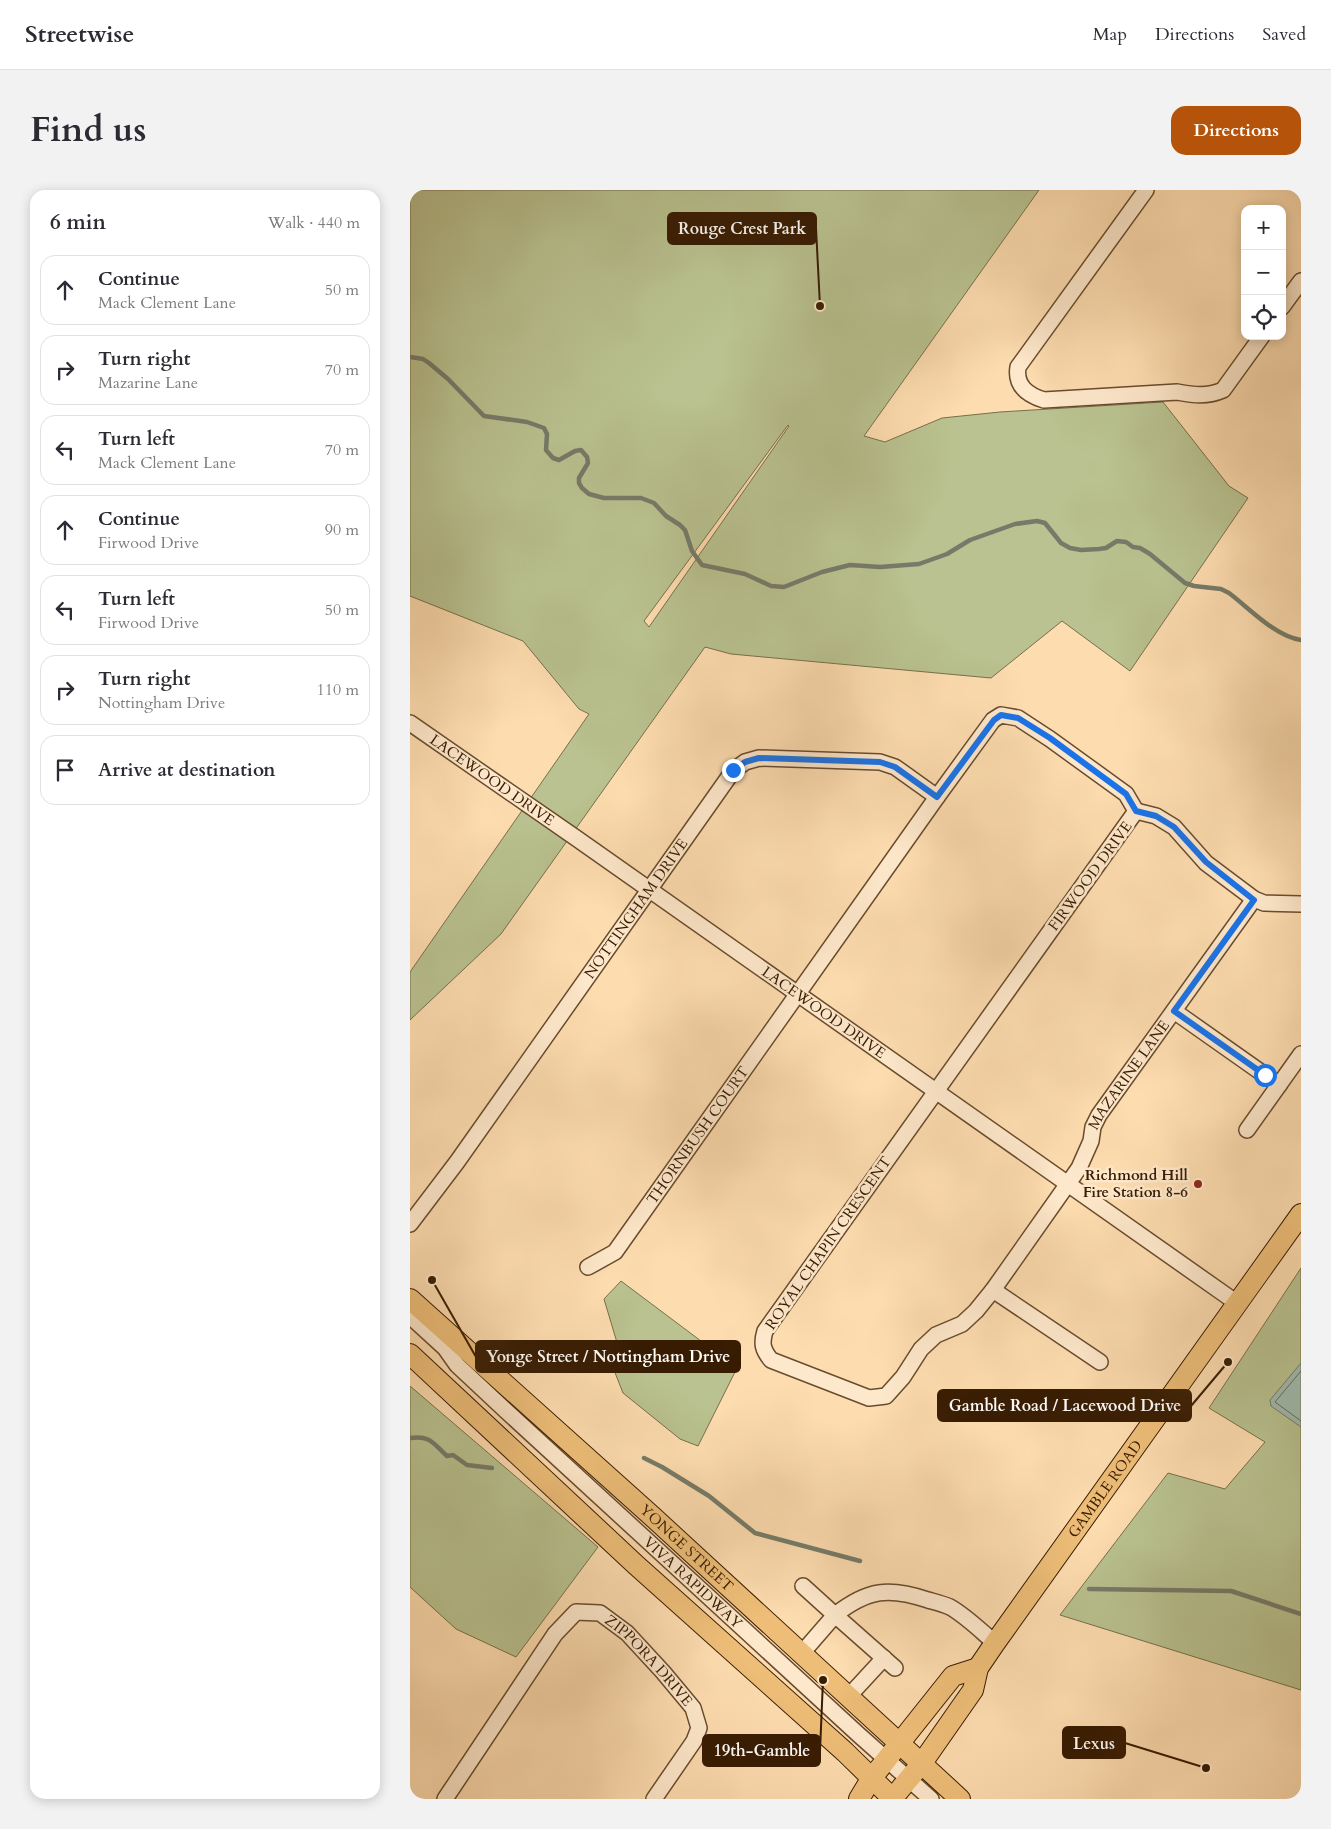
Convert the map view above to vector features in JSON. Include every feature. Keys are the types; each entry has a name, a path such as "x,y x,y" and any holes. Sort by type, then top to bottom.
{"main road":[{"name":"GAMBLE ROAD","path":"892,1799 922,1763 973,1690 978,1668 995,1643 1301,1214"},
{"name":"YONGE STREET","path":"410,1299 802,1653 960,1799"},
{"path":"410,1354 636,1564 845,1752 892,1799"},
{"path":"859,1799 871,1779 953,1676 978,1668"}],"street":[{"path":"1146,190 1018,367 1016,375 1020,384 1033,397 1044,400 1177,392 1196,396 1213,394 1223,390 1259,340"},
{"path":"1286,302 1301,281"},
{"name":"FIRWOOD DRIVE","path":"798,994 937,797 994,720 1001,715 1018,718 1050,738 1126,794 1136,811 936,1092"},
{"name":"LACEWOOD DRIVE","path":"410,723 1237,1303"},
{"name":"NOTTINGHAM DRIVE","path":"410,1224 650,890 733,770 745,762 759,758 880,762 895,767 937,797"},
{"path":"1136,811 1156,816 1174,827 1206,862 1254,900 1264,903 1301,904"},
{"name":"MAZARINE LANE","path":"1068,1184 1079,1168 1092,1141 1093,1127 1098,1115 1254,900"},
{"name":"THORNBUSH COURT","path":"588,1267 615,1252 798,994"},
{"path":"1174,1011 1279,1084"},
{"path":"1247,1130 1301,1054"},
{"name":"ROYAL CHAPIN CRESCENT","path":"936,1092 765,1331 762,1341 764,1350 771,1360 870,1398 886,1396 903,1377 921,1349 936,1335 962,1324 976,1311 1068,1184"},
{"path":"993,1290 1100,1362"},
{"name":"VIVA RAPIDWAY","path":"410,1316 445,1348 457,1364 931,1799"},
{"name":"VIVA RAPIDWAY","path":"410,1329 437,1354 457,1364"},
{"path":"803,1586 890,1663 849,1696"},
{"path":"802,1653 835,1615 850,1604 867,1596 890,1591 919,1597 949,1607 995,1643"},
{"name":"ZIPPORA DRIVE","path":"445,1799 555,1634 576,1612 600,1613 627,1633 693,1708 699,1728 694,1741 654,1799"}],"green space":[{"path":"410,190 1039,190 864,436 885,442 942,418 1000,412 1163,402 1229,486 1248,498 1130,671 1062,621 991,678 731,654 705,647 501,934 410,1020 410,972 589,714 579,709 523,641 410,596","holes":["789,426 649,627 644,621"]},
{"path":"1301,1268 1301,1690 1060,1615 1168,1473 1225,1489 1265,1442 1209,1408"},
{"path":"621,1281 713,1350 731,1357 736,1370 698,1446 680,1439 623,1393 612,1365 621,1356 604,1299"},
{"path":"410,1386 598,1547 516,1657 456,1629 410,1587"}],"water":[{"path":"1301,1363 1301,1427 1271,1406 1270,1400"}],"waterway":[{"path":"410,357 423,359 429,363 448,379 484,416 527,422 544,428 547,434 546,450 553,458 559,460 575,451 581,450 587,457 588,463 579,478 582,488 589,494 604,498 641,498 654,503 666,516 685,530 692,551 702,565 745,574 771,586 784,587 822,572 850,565 880,567 919,564 947,554 970,540 1015,524 1037,521 1045,523 1061,543 1070,548 1081,550 1106,548 1117,541 1126,542 1133,547 1140,548 1185,583 1221,589 1229,593 1282,634 1301,640"},
{"path":"410,1438 427,1439 447,1456 453,1455 467,1465 492,1468"},
{"path":"644,1458 709,1496 755,1533 860,1561"},
{"path":"1089,1589 1231,1591 1301,1614"}],"place":[{"name":"Rouge Crest Park","path":"820,306"},
{"name":"Richmond Hill Fire Station 8-6","path":"1198,1184"},
{"name":"Yonge Street / Nottingham Drive","path":"432,1280"},
{"name":"Gamble Road / Lacewood Drive","path":"1228,1362"},
{"name":"19th-Gamble","path":"823,1680"},
{"name":"Lexus","path":"1206,1768"}],"route":[{"path":"733,770 745,762 759,758 880,762 895,767 937,797 994,720 1001,715 1018,718 1050,738 1126,794 1136,811 1156,816 1174,827 1206,862 1254,900 1174,1011 1265,1075"}]}
